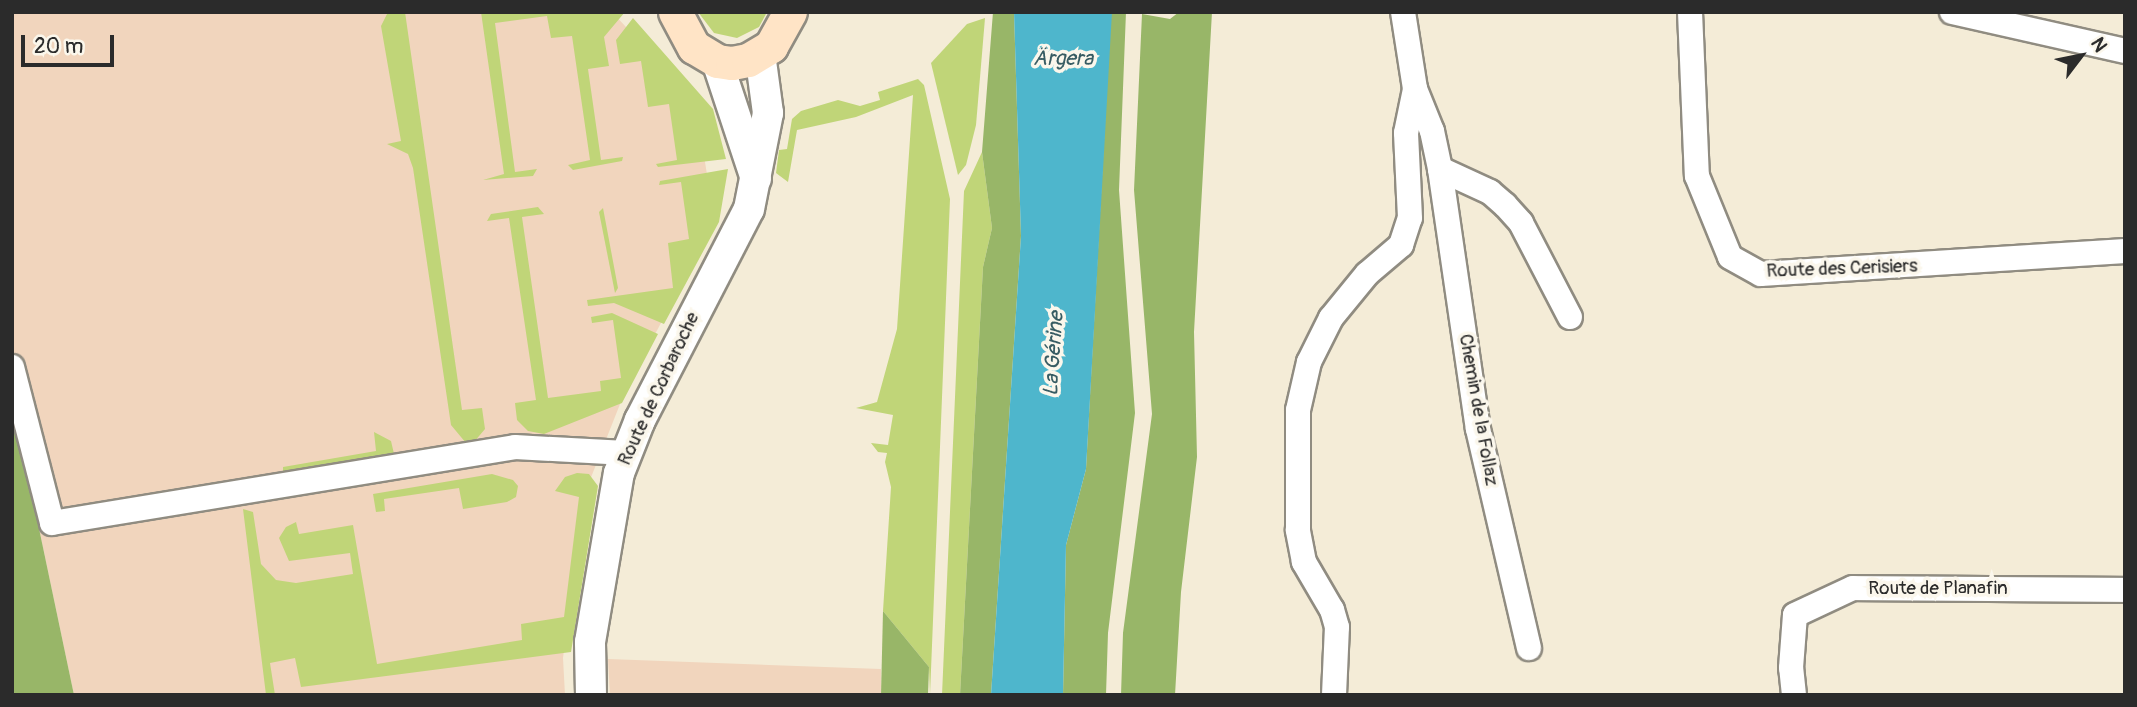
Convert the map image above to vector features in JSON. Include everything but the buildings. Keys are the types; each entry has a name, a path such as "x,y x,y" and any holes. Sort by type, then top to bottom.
{"main road":[{"path":"675,12 694,47 717,61 732,63 760,54 782,33 790,12"}],"street":[{"name":"Chemin de la Follaz","path":"1403,12 1415,89 1432,131 1440,169 1478,429 1529,648"},
{"name":"Route des Cerisiers","path":"1690,12 1697,176 1730,257 1761,274 2125,251"},
{"path":"1952,12 2125,51"},
{"name":"Route de Corbaroche","path":"591,695 590,642 599,575 626,453 686,328 739,234 756,179 768,113 760,54"},
{"path":"717,61 756,179"},
{"path":"1334,695 1337,628 1332,610 1304,562 1298,530 1297,410 1310,362 1331,318 1367,274 1401,245 1410,218 1406,133 1415,89"},
{"path":"1440,169 1490,192 1521,223 1570,317"},
{"path":"12,368 52,523 515,447 626,453"},
{"name":"Route de Planafin","path":"1794,695 1791,668 1795,615 1853,588 2125,590"}],"shaded area":[{"path":"12,12 612,12 695,101 712,205 698,253 626,389 586,490 563,658 565,695 74,695 12,400"},
{"path":"608,659 881,669 881,695 610,695"}],"green space":[{"path":"388,12 405,12 462,410 482,408 485,429 474,442 466,443 451,425 413,168 408,154 387,144 401,141 381,26"},
{"path":"481,12 625,12 604,37 609,66 588,69 601,160 623,157 622,161 573,170 568,165 590,160 572,36 551,38 547,16 495,23 515,172 537,169 533,176 483,180 504,174"},
{"path":"698,12 767,12 759,27 737,38 714,33"},
{"path":"993,12 1014,12 1021,236 991,695 960,695 983,267 992,228 982,152"},
{"path":"1111,12 1126,12 1119,190 1135,413 1108,633 1106,695 1063,695 1066,545 1086,469"},
{"path":"1179,12 1212,12 1194,332 1197,457 1181,592 1175,695 1121,695 1123,633 1152,414 1134,190 1142,14 1170,19"},
{"path":"633,18 713,109 726,159 658,167 656,164 677,160 669,104 648,107 641,61 620,64 616,40"},
{"path":"985,18 976,125 966,165 958,175 931,63 967,24"},
{"path":"918,79 924,85 950,199 930,695 929,667 883,611 891,487 885,462 887,453 878,452 871,443 888,445 893,415 856,408 877,402 897,329 913,95 856,117 797,130 788,182 776,173 779,150 787,149 792,119 801,111 838,100 860,106 880,100 878,92"},
{"path":"982,152 992,228 983,267 960,695 942,695 964,191"},
{"path":"728,169 719,222 664,324 614,303 588,306 587,300 673,288 668,243 689,239 681,182 659,185 660,181"},
{"path":"538,207 544,214 522,217 548,398 601,391 600,381 621,378 613,320 592,323 591,317 612,313 658,334 622,403 544,434 528,431 517,420 515,403 536,400 509,218 487,221 491,214"},
{"path":"603,208 618,288 615,293 599,212"},
{"path":"12,400 74,695 12,695"},
{"path":"374,432 391,441 395,458 283,477 283,467 376,451"},
{"path":"577,473 589,474 598,486 571,652 301,687 295,658 270,663 275,695 266,695 243,509 253,512 261,564 276,580 296,583 353,574 350,553 289,561 279,538 286,527 296,522 299,534 353,525 377,664 522,640 521,624 564,617 579,497 555,491 565,477"},
{"path":"492,474 513,480 518,486 516,497 507,502 463,509 459,488 384,499 385,511 376,512 373,494"},
{"path":"883,611 929,667 928,695 881,695"}],"water":[{"name":"Ärgera","path":"1014,12 1112,12 1086,469 1066,545 1063,695 991,695 1021,236"}],"water label":[{"name":"La Gérine","path":"1054,354"}]}
